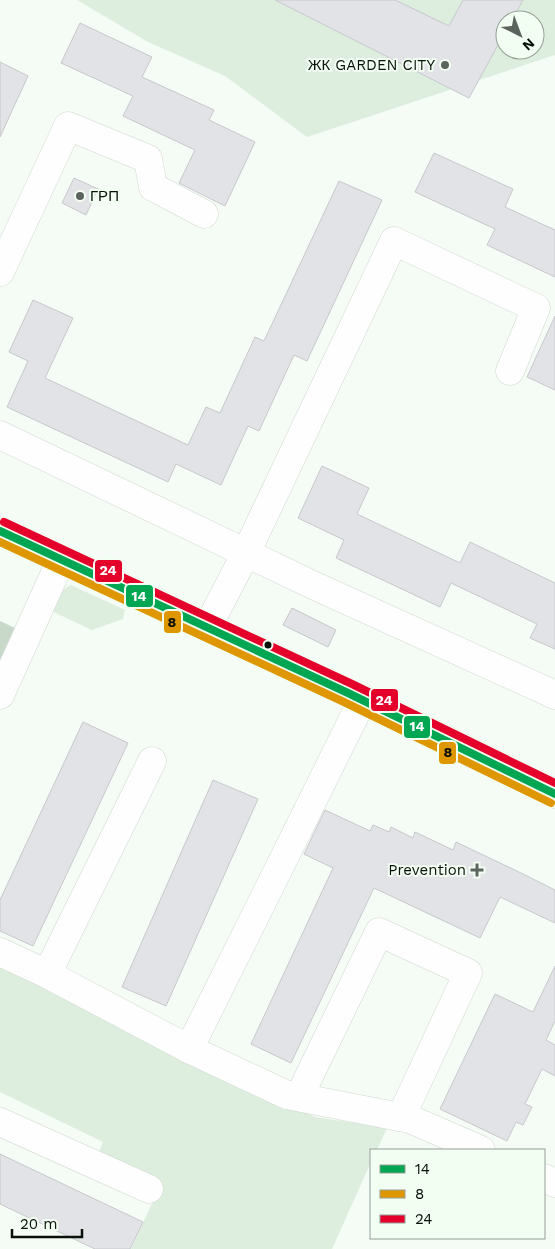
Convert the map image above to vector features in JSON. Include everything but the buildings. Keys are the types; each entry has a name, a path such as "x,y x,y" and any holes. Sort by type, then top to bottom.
{"street":[{"path":"0,272 68,126 148,160 153,187 204,214"},
{"path":"207,628 246,552 394,241 536,308 510,371"},
{"path":"0,435 315,586 555,695"},
{"path":"0,531 363,699 555,794"},
{"path":"0,695 61,560"},
{"path":"188,1048 363,699"},
{"path":"47,974 152,761"},
{"path":"299,1097 379,932 468,973 401,1117"},
{"path":"0,952 47,974 188,1048 288,1095 410,1119 479,1149"},
{"path":"0,1122 149,1189"}],"green space":[{"path":"77,0 555,0 555,55 545,58 545,10 495,10 495,60 540,60 307,137 225,76 148,42"},
{"path":"71,585 125,610 123,619 92,630 45,608 56,594"},
{"path":"0,621 15,628 0,660"},
{"path":"0,959 315,1117 387,1128 377,1149 370,1149 370,1164 332,1249 131,1249 160,1186 97,1157 103,1142 0,1092"}],"transit line":[{"name":"24","path":"4,522 352,684 555,783"},
{"name":"14","path":"0,531 348,693 555,794"},
{"name":"8","path":"0,542 344,702 551,803"}],"place":[{"name":"ЖК GARDEN CITY","path":"445,65"},
{"name":"ГРП","path":"80,196"},
{"name":"Prevention","path":"477,870"}]}
